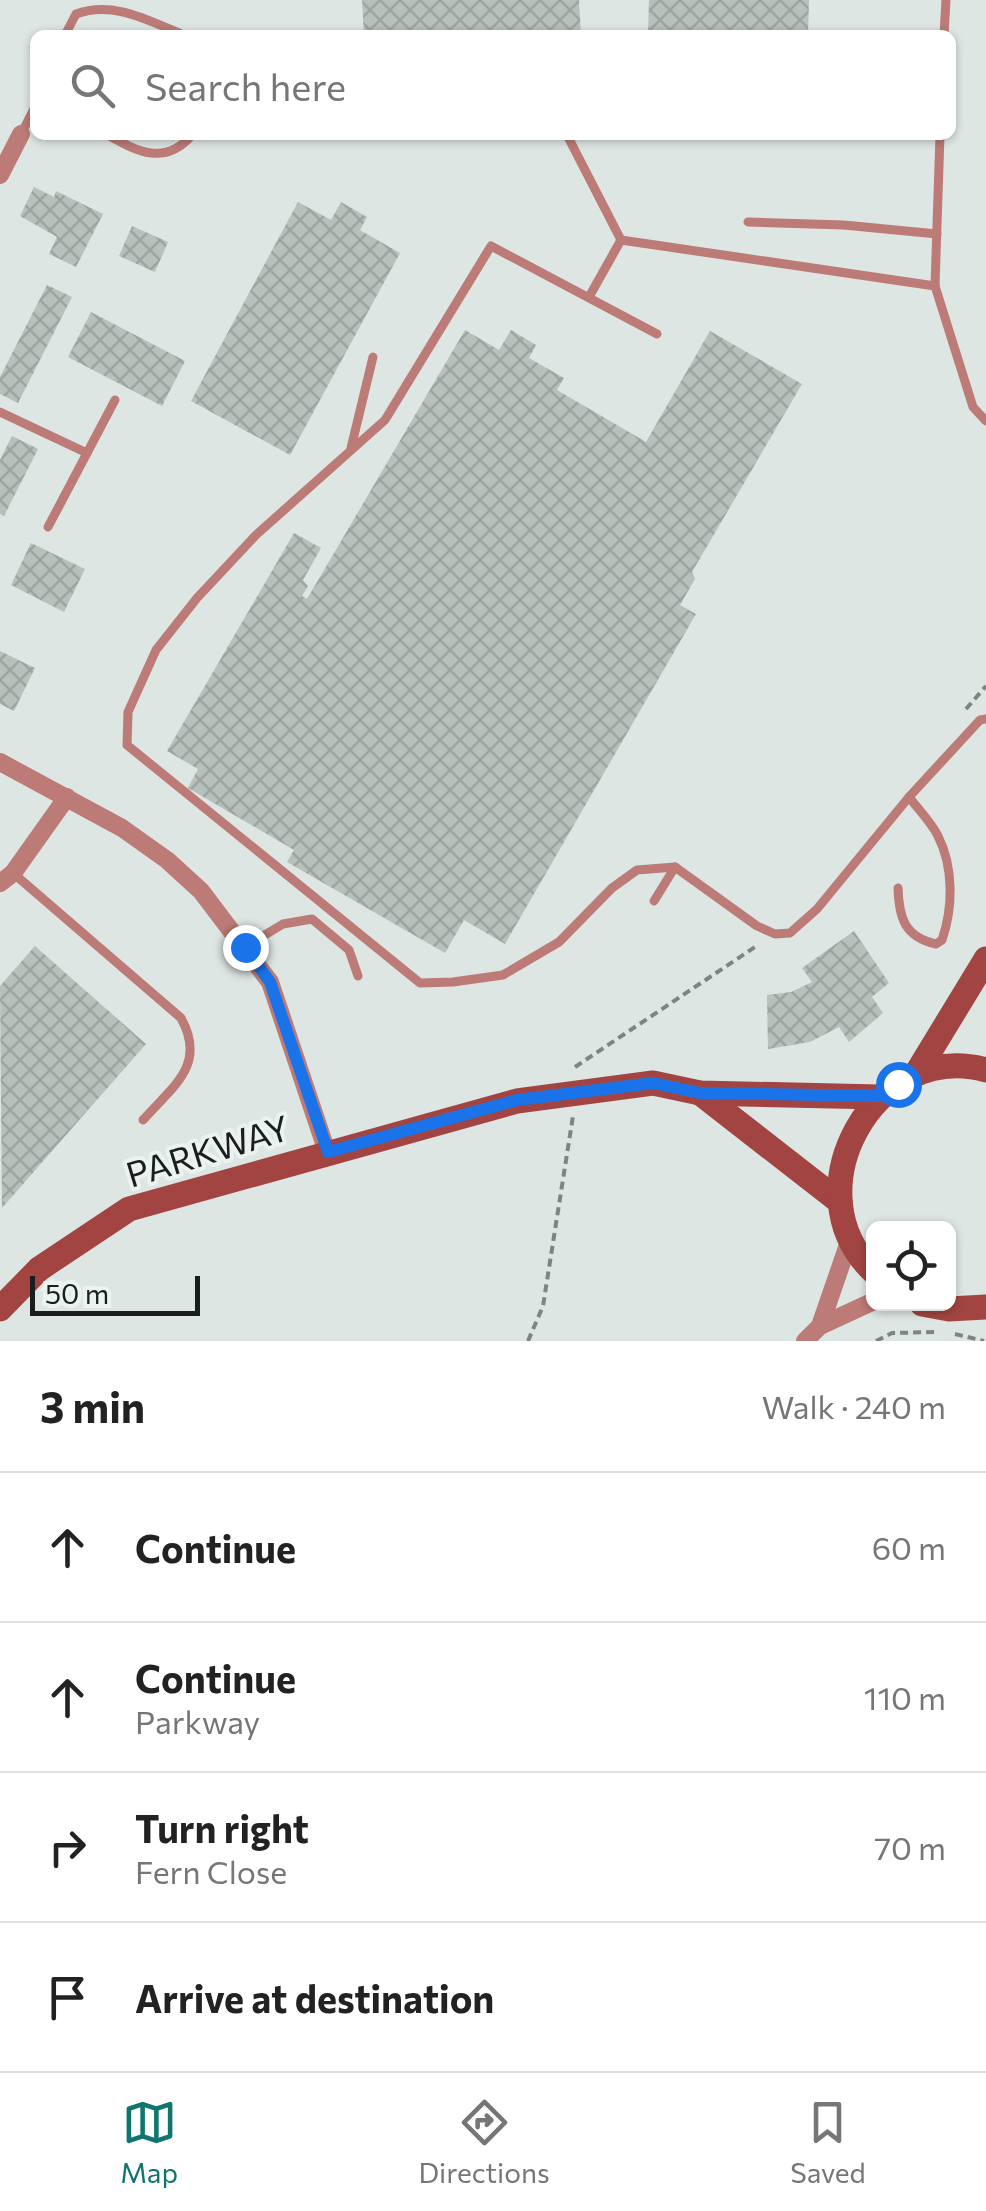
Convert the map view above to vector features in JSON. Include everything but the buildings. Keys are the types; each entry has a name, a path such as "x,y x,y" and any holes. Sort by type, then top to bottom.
{"street":[{"path":"0,176 21,134"},
{"path":"0,762 122,828 167,860 201,892 270,982 328,1152"},
{"path":"6,878 67,797"},
{"path":"916,1074 986,959"},
{"path":"866,1261 850,1239 840,1202 841,1163 856,1127 880,1096 916,1074 947,1067 986,1070"},
{"name":"PARKWAY","path":"0,1309 39,1269 129,1210 517,1100 653,1083 700,1093 880,1096"},
{"path":"700,1093 840,1202"},
{"path":"820,1326 850,1239"},
{"path":"805,1341 820,1326 866,1305"},
{"path":"956,1310 983,1310"}],"lane":[{"path":"944,30 946,0"},
{"path":"68,30 76,14 92,7 110,6 171,30"},
{"path":"21,134 30,117"},
{"path":"117,140 139,152 161,154 186,140"},
{"path":"570,140 621,240"},
{"path":"940,140 935,286 974,407 986,421"},
{"path":"748,222 937,234"},
{"path":"621,240 935,286"},
{"path":"590,298 621,240"},
{"path":"657,334 491,246 385,420 256,535 197,598 156,650 128,712 127,745 420,983 503,975 559,942 612,888 636,870 675,867 740,915 775,934 790,932 818,909 909,797 980,720 986,719"},
{"path":"350,451 373,357"},
{"path":"48,527 115,400"},
{"path":"0,412 87,453"},
{"path":"898,888 898,911 904,926 925,942 936,944 942,940 950,916 946,864 938,836 909,797"},
{"path":"654,902 675,867"},
{"path":"6,878 181,1018 190,1034 189,1064 143,1120"},
{"path":"245,947 283,924 312,919 350,950 358,976"}],"path":[{"path":"528,1341 543,1306 576,1093 575,1067 775,934"},
{"path":"876,1341 892,1334 944,1332 984,1341"}],"route":[{"path":"245,947 270,982 328,1152 517,1100 653,1083 700,1093 880,1096 898,1084"}]}
